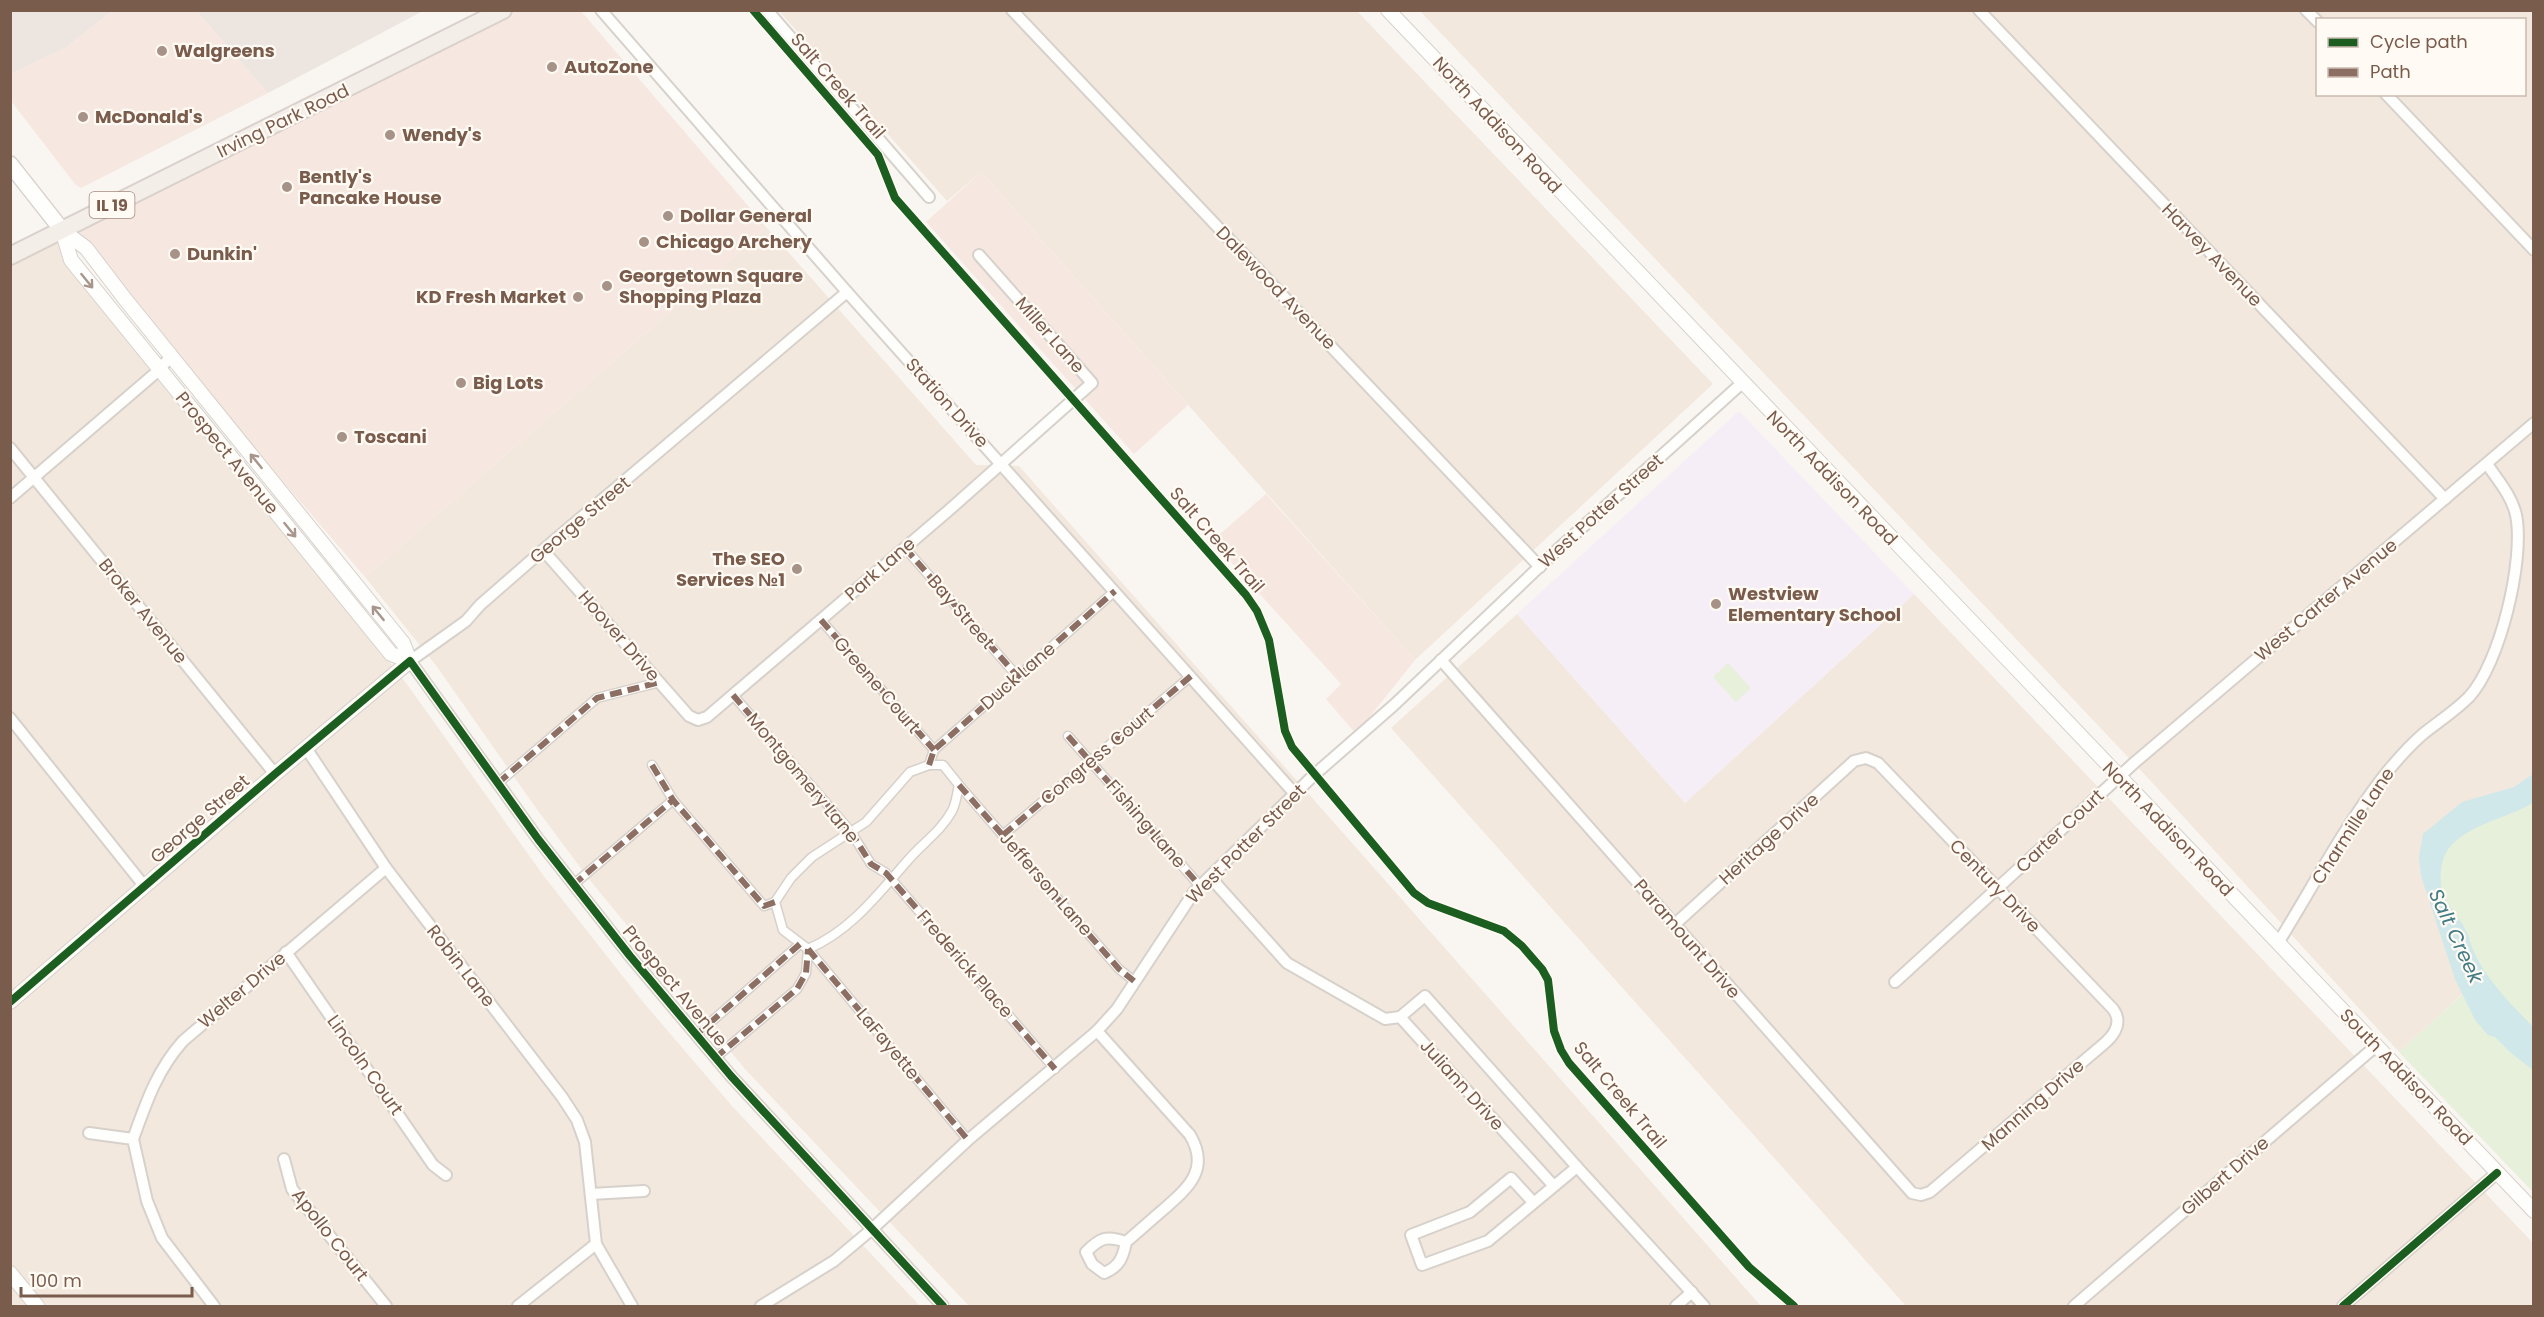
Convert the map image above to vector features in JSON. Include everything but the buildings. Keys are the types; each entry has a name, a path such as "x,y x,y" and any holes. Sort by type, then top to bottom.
{"main road":[{"name":"Irving Park Road","path":"62,230 304,112 503,10"},
{"name":"Prospect Avenue","path":"10,164 62,230"},
{"name":"IL 19","path":"10,256 62,230"}],"street":[{"name":"Station Drive","path":"601,10 847,292 1295,795"},
{"path":"767,10 929,197"},
{"name":"Dalewood Avenue","path":"1012,10 1540,567"},
{"name":"North Addison Road","path":"1388,10 2118,778 2278,943"},
{"name":"Harvey Avenue","path":"1979,10 2445,500"},
{"path":"2388,96 2534,250"},
{"name":"Prospect Avenue","path":"62,230 86,248 403,643 410,662 573,885 715,1058 871,1230 902,1259 944,1306"},
{"name":"Prospect Avenue","path":"62,230 71,260 159,370 391,654 410,662"},
{"name":"Miller Lane","path":"979,255 1092,383 1059,412"},
{"name":"George Street","path":"12,998 306,748 410,662 466,621 480,605 543,550 847,292"},
{"path":"10,498 159,370 171,356"},
{"name":"West Potter Street","path":"761,1306 834,1261 968,1140 1097,1031 1117,1009 1200,886 1540,567 1742,383"},
{"name":"Park Lane","path":"698,720 706,717 821,620 1059,412"},
{"name":"West Carter Avenue","path":"2118,778 2534,423"},
{"name":"Broker Avenue","path":"10,448 275,774"},
{"name":"Charmille Lane","path":"2278,943 2380,780 2406,750 2470,695 2487,670 2494,654 2511,590 2518,542 2518,525 2511,500 2487,464"},
{"name":"Bay Street","path":"905,548 1018,677"},
{"name":"Hoover Drive","path":"543,550 689,716 698,720"},
{"name":"Duck Lane","path":"934,750 1115,591"},
{"name":"Greene Court","path":"821,620 934,750"},
{"name":"Paramount Drive","path":"1441,660 1912,1194 1921,1196 1940,1184"},
{"name":"Congress Court","path":"1003,835 1191,676"},
{"path":"498,783 597,698 660,682"},
{"name":"Montgomery Lane","path":"734,694 851,832 871,864"},
{"path":"10,718 144,886"},
{"name":"Fishing Lane","path":"1068,736 1200,886"},
{"name":"Robin Lane","path":"306,748 386,868 572,1113 585,1143 596,1244 632,1306"},
{"path":"652,765 673,800 764,906 775,902 791,879 812,857 866,822 910,772 929,765 934,750"},
{"name":"Heritage Drive","path":"1674,925 1854,761 1866,758"},
{"name":"Century Drive","path":"1866,758 1878,764 2113,1009 2118,1020"},
{"name":"Jefferson Lane","path":"929,765 943,765 1119,969 1134,981"},
{"name":"Carter Court","path":"1895,982 2118,778"},
{"path":"696,1035 804,946 822,943 855,919 892,881 910,857 935,835 953,809 959,785"},
{"path":"573,885 673,800"},
{"name":"Frederick Place","path":"871,864 886,873 1055,1068"},
{"name":"Welter Drive","path":"133,1138 155,1080 173,1052 194,1030 386,868"},
{"path":"1210,876 1287,963 1385,1019 1400,1017 1425,996 1704,1306"},
{"name":"LaFayette","path":"775,902 783,930 804,946 968,1140"},
{"name":"South Addison Road","path":"2278,943 2534,1212"},
{"path":"715,1058 797,988 806,973 804,946"},
{"name":"Lincoln Court","path":"286,952 433,1165 446,1175"},
{"name":"Juliann Drive","path":"1400,1017 1553,1185"},
{"name":"Manning Drive","path":"1940,1184 2112,1036 2118,1020"},
{"path":"1097,1031 1190,1135 1198,1153 1197,1171 1191,1183 1126,1242"},
{"name":"Gilbert Drive","path":"2074,1306 2376,1046"},
{"path":"89,1133 133,1138 147,1201 162,1238 214,1306"},
{"name":"Apollo Court","path":"284,1159 292,1189 386,1306"},
{"path":"1533,1202 1511,1178 1470,1212 1411,1235 1422,1265 1488,1241 1577,1167"},
{"path":"2343,1306 2497,1173"},
{"path":"591,1194 644,1191"},
{"path":"518,1306 596,1244"},
{"path":"10,1274 37,1306"},
{"path":"1676,1306 1692,1292"}],"shaded area":[{"name":"Georgetown Square Shopping Plaza","path":"510,10 581,11 767,228 365,577 68,231"},
{"path":"10,11 112,11 65,48 11,73"},
{"path":"112,11 197,11 268,93 81,188 75,184 11,101 10,73 65,48"},
{"path":"197,11 423,11 268,93"},
{"path":"779,11 1357,11 1713,384 1415,660 981,172 947,201"},
{"path":"1420,11 2533,11 2533,775 2469,988 2399,1052 2147,777"},
{"path":"981,172 1188,405 1134,454 926,222"},
{"path":"767,228 976,465 1019,466 1761,1306 969,1306 745,1069 589,879 435,664 365,577"},
{"path":"57,236 409,687 543,875 643,1002 732,1106 920,1306 11,1306 10,260"},
{"name":"Westview Elementary School","path":"1739,411 1914,594 1685,803 1517,614"},
{"path":"1266,494 1415,660 1356,734 1326,699 1341,684 1212,541"},
{"path":"1914,594 2533,1243 2533,1306 1906,1306 1391,728 1517,614 1685,803"}],"green space":[{"path":"1728,663 1751,688 1736,702 1713,677"},
{"path":"2533,788 2533,1192 2399,1052 2475,983 2430,881 2446,833"}],"water":[{"name":"Salt Creek","path":"2533,774 2533,803 2467,833 2449,848 2443,859 2441,873 2443,894 2462,923 2479,963 2500,992 2533,1027 2533,1070 2495,1037 2488,1035 2475,1020 2455,979 2421,876 2419,857 2423,834 2462,802 2514,787"}],"marked path":[{"path":"905,548 1018,677"},
{"path":"929,765 934,750 1115,591"},
{"path":"821,620 934,750"},
{"path":"1003,835 1191,676"},
{"path":"498,783 597,698 660,682"},
{"path":"733,695 851,832 871,864 886,873 1055,1069"},
{"path":"1068,736 1200,886"},
{"path":"652,765 673,800 764,906 775,902"},
{"path":"959,785 1119,969 1134,981"},
{"path":"573,885 673,800"},
{"path":"696,1035 800,944"},
{"path":"808,949 968,1140"},
{"path":"715,1058 797,989 806,973 808,949"}],"cycle path":[{"name":"Salt Creek Trail","path":"753,10 878,155 895,198 1246,595 1257,611 1269,640 1285,731 1292,747 1414,893 1428,903 1504,931 1522,946 1542,969 1548,980 1554,1031 1569,1063 1749,1267 1794,1306"},
{"path":"10,1002 410,661 538,839 630,956 731,1076 943,1306"},
{"path":"2343,1306 2497,1173"}],"place":[{"name":"Walgreens","path":"162,51"},
{"name":"AutoZone","path":"552,67"},
{"name":"McDonald's","path":"83,117"},
{"name":"Wendy's","path":"390,135"},
{"name":"Bently's Pancake House","path":"287,187"},
{"name":"Dollar General","path":"668,216"},
{"name":"Chicago Archery","path":"644,242"},
{"name":"Dunkin'","path":"175,254"},
{"name":"Georgetown Square Shopping Plaza","path":"607,286"},
{"name":"KD Fresh Market","path":"578,297"},
{"name":"Big Lots","path":"461,383"},
{"name":"Toscani","path":"342,437"},
{"name":"The SEO Services №1","path":"797,569"},
{"name":"Westview Elementary School","path":"1716,604"}]}
